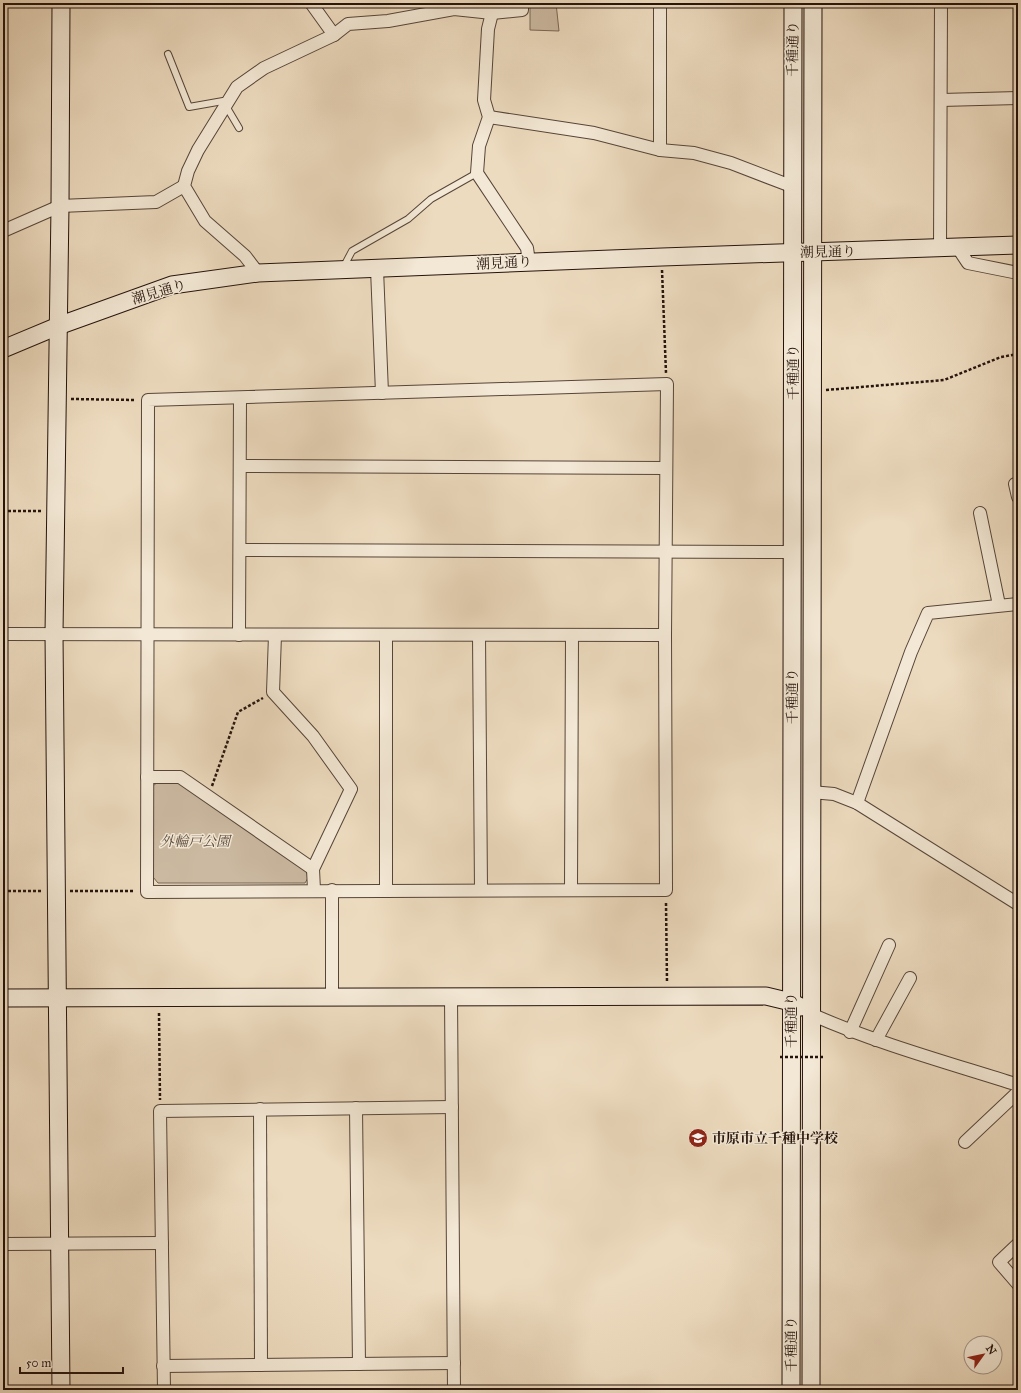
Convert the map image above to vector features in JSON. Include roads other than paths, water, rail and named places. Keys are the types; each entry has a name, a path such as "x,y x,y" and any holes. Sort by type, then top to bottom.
{"street":[{"path":"61,3 60,206 54,634 61,1390"},
{"path":"311,3 334,35"},
{"path":"3,232 60,206 156,202 184,186 188,171 237,87 264,68 334,35 348,24 388,21 454,9 492,13 522,10 522,3"},
{"path":"660,3 660,150"},
{"name":"千種通り","path":"791,1390 793,253 791,186 793,3"},
{"name":"千種通り","path":"811,1390 813,3"},
{"path":"940,248 941,3"},
{"path":"492,13 488,29 484,100 489,117 479,146 477,173 527,248 529,262"},
{"path":"941,100 1018,98"},
{"path":"489,117 594,133 660,150 694,153 731,163 791,186"},
{"path":"184,186 205,221 244,256 258,273"},
{"name":"潮見通り","path":"3,349 58,326 172,285 258,273 1018,245"},
{"path":"958,248 968,263 1018,273"},
{"path":"377,269 382,393"},
{"path":"667,384 665,468 666,890 314,890 147,892 148,400 382,393 667,384"},
{"path":"239,635 240,398"},
{"path":"240,466 665,468"},
{"path":"1015,484 1018,497"},
{"path":"980,513 999,605"},
{"path":"240,550 793,552"},
{"path":"857,803 911,652 928,613 1018,604"},
{"path":"3,634 386,636 665,635"},
{"path":"275,635 273,692 313,736 351,789 314,869 314,890"},
{"path":"571,890 572,635"},
{"path":"386,636 386,891"},
{"path":"479,636 481,890"},
{"path":"147,777 180,777 314,869"},
{"path":"811,792 834,794 857,803 1017,901"},
{"path":"332,890 332,997"},
{"path":"850,1032 889,945"},
{"path":"876,1040 910,978"},
{"path":"3,998 766,996 791,1002 812,1015 850,1032 1018,1085"},
{"path":"451,997 454,1390"},
{"path":"965,1142 1018,1092"},
{"path":"164,1390 160,1111 452,1107"},
{"path":"356,1108 359,1364"},
{"path":"260,1109 261,1365"},
{"path":"3,1244 162,1243"},
{"path":"1018,1244 998,1262 1018,1284"},
{"path":"163,1366 454,1363"}],"lane":[{"path":"168,54 189,107 223,101 239,128"},
{"path":"342,270 352,251 408,219 432,199 477,173"}],"place":[{"name":"市原市立千種中学校","path":"698,1138"}],"park label":[{"name":"外輪戸公園","path":"195,841"}]}
